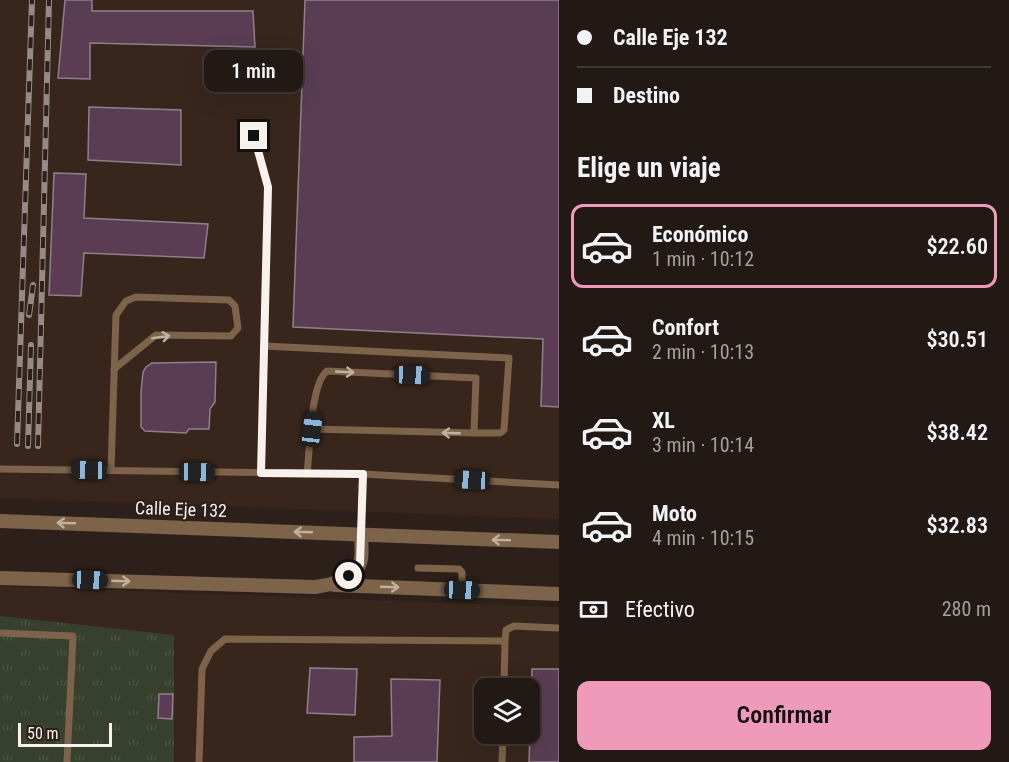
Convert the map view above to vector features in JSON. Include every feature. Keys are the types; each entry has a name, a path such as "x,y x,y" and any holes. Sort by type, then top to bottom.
{"street":[{"name":"Calle Eje 132","path":"0,521 559,542"},
{"path":"332,585 349,576 360,564 361,534"},
{"path":"0,578 315,587 332,585 559,594"}],"lane":[{"path":"254,136 268,187 261,473"},
{"path":"111,470 114,369 116,315 126,301 136,297 229,300 234,306 238,328 231,336 156,335 114,369"},
{"path":"264,346 509,358 504,430 500,433 312,429"},
{"path":"307,474 317,385 321,375 327,371 476,378 474,433"},
{"path":"0,469 363,474 559,485"},
{"path":"361,534 363,474"},
{"path":"418,568 459,569 462,572 462,590"},
{"path":"504,678 506,630 514,626 559,628"},
{"path":"0,633 73,636 68,762"},
{"path":"199,762 202,669 211,651 225,639 505,641"},
{"path":"502,744 502,762"}],"shaded area":[{"path":"0,0 559,0 559,519 0,498"},
{"path":"0,586 559,607 559,762 0,762"}],"green space":[{"path":"0,616 174,635 174,762 0,762"}],"building":[{"path":"65,0 92,0 92,11 253,11 255,47 90,43 90,79 58,78"},
{"path":"305,0 559,0 559,407 541,406 543,339 293,327"},
{"path":"89,107 181,110 181,165 88,160"},
{"path":"54,173 86,174 84,218 208,224 204,258 84,253 81,296 49,295"},
{"path":"216,362 215,402 210,409 209,429 189,429 186,433 145,431 141,427 141,392 143,372 146,367 152,363"},
{"path":"310,668 357,669 355,715 307,713"},
{"path":"532,669 559,669 559,762 529,762 530,744 540,744 540,678 532,678"},
{"path":"391,679 440,680 437,762 354,762 354,737 392,736"},
{"path":"159,694 173,694 172,719 158,718"}],"railway":[{"path":"17,444 32,0"},
{"path":"38,446 49,0"},
{"path":"29,315 33,285"},
{"path":"28,446 31,345"}],"route":[{"path":"254,136 268,180 261,473 363,474 360,564 349,576"}]}
